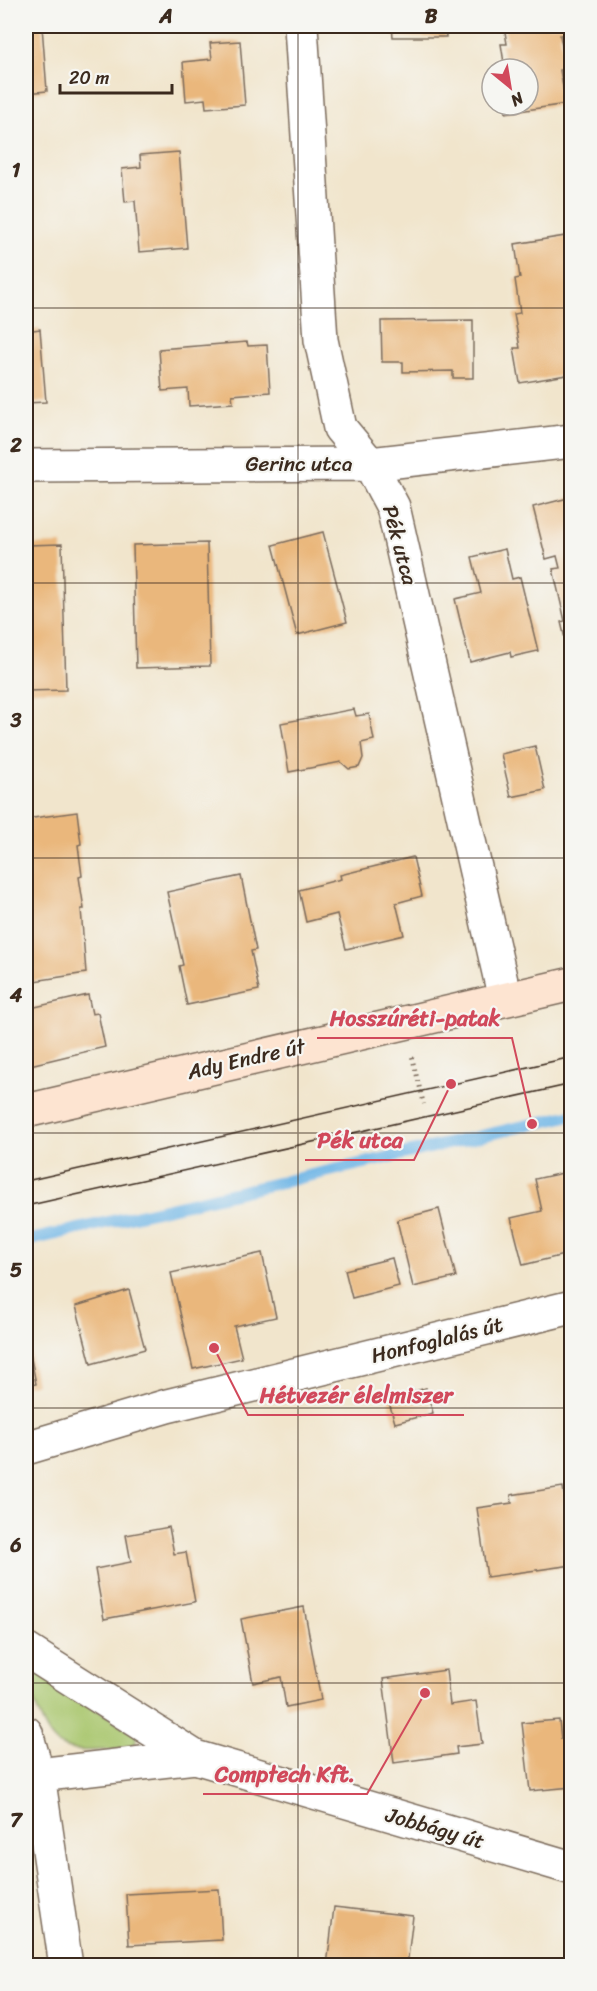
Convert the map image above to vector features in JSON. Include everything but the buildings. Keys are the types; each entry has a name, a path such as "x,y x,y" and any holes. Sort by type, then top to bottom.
{"street":[{"name":"Pék utca","path":"301,26 321,340 340,428 370,464 393,507 505,999"},
{"name":"Gerinc utca","path":"26,466 370,464 572,441"},
{"name":"Ady Endre út","path":"26,1111 572,984"},
{"name":"Honfoglalás út","path":"26,1448 167,1406 572,1307"},
{"name":"Jobbágy út","path":"26,1650 195,1757 572,1868"},
{"path":"26,1733 38,1775 66,1965"},
{"name":"Jobbágy út","path":"38,1775 195,1757"}],"green space":[{"path":"39,1672 137,1735 134,1749 87,1751 60,1745 51,1737 44,1725 26,1680"}],"waterway":[{"path":"26,1241 572,1115"}],"tram line":[{"path":"26,1181 572,1057"},
{"path":"26,1206 572,1084"}],"place":[{"name":"Pék utca","path":"451,1084"},
{"name":"Hosszúréti-patak","path":"532,1124"},
{"name":"Hétvezér élelmiszer","path":"214,1348"},
{"name":"Comptech Kft.","path":"425,1693"}]}
